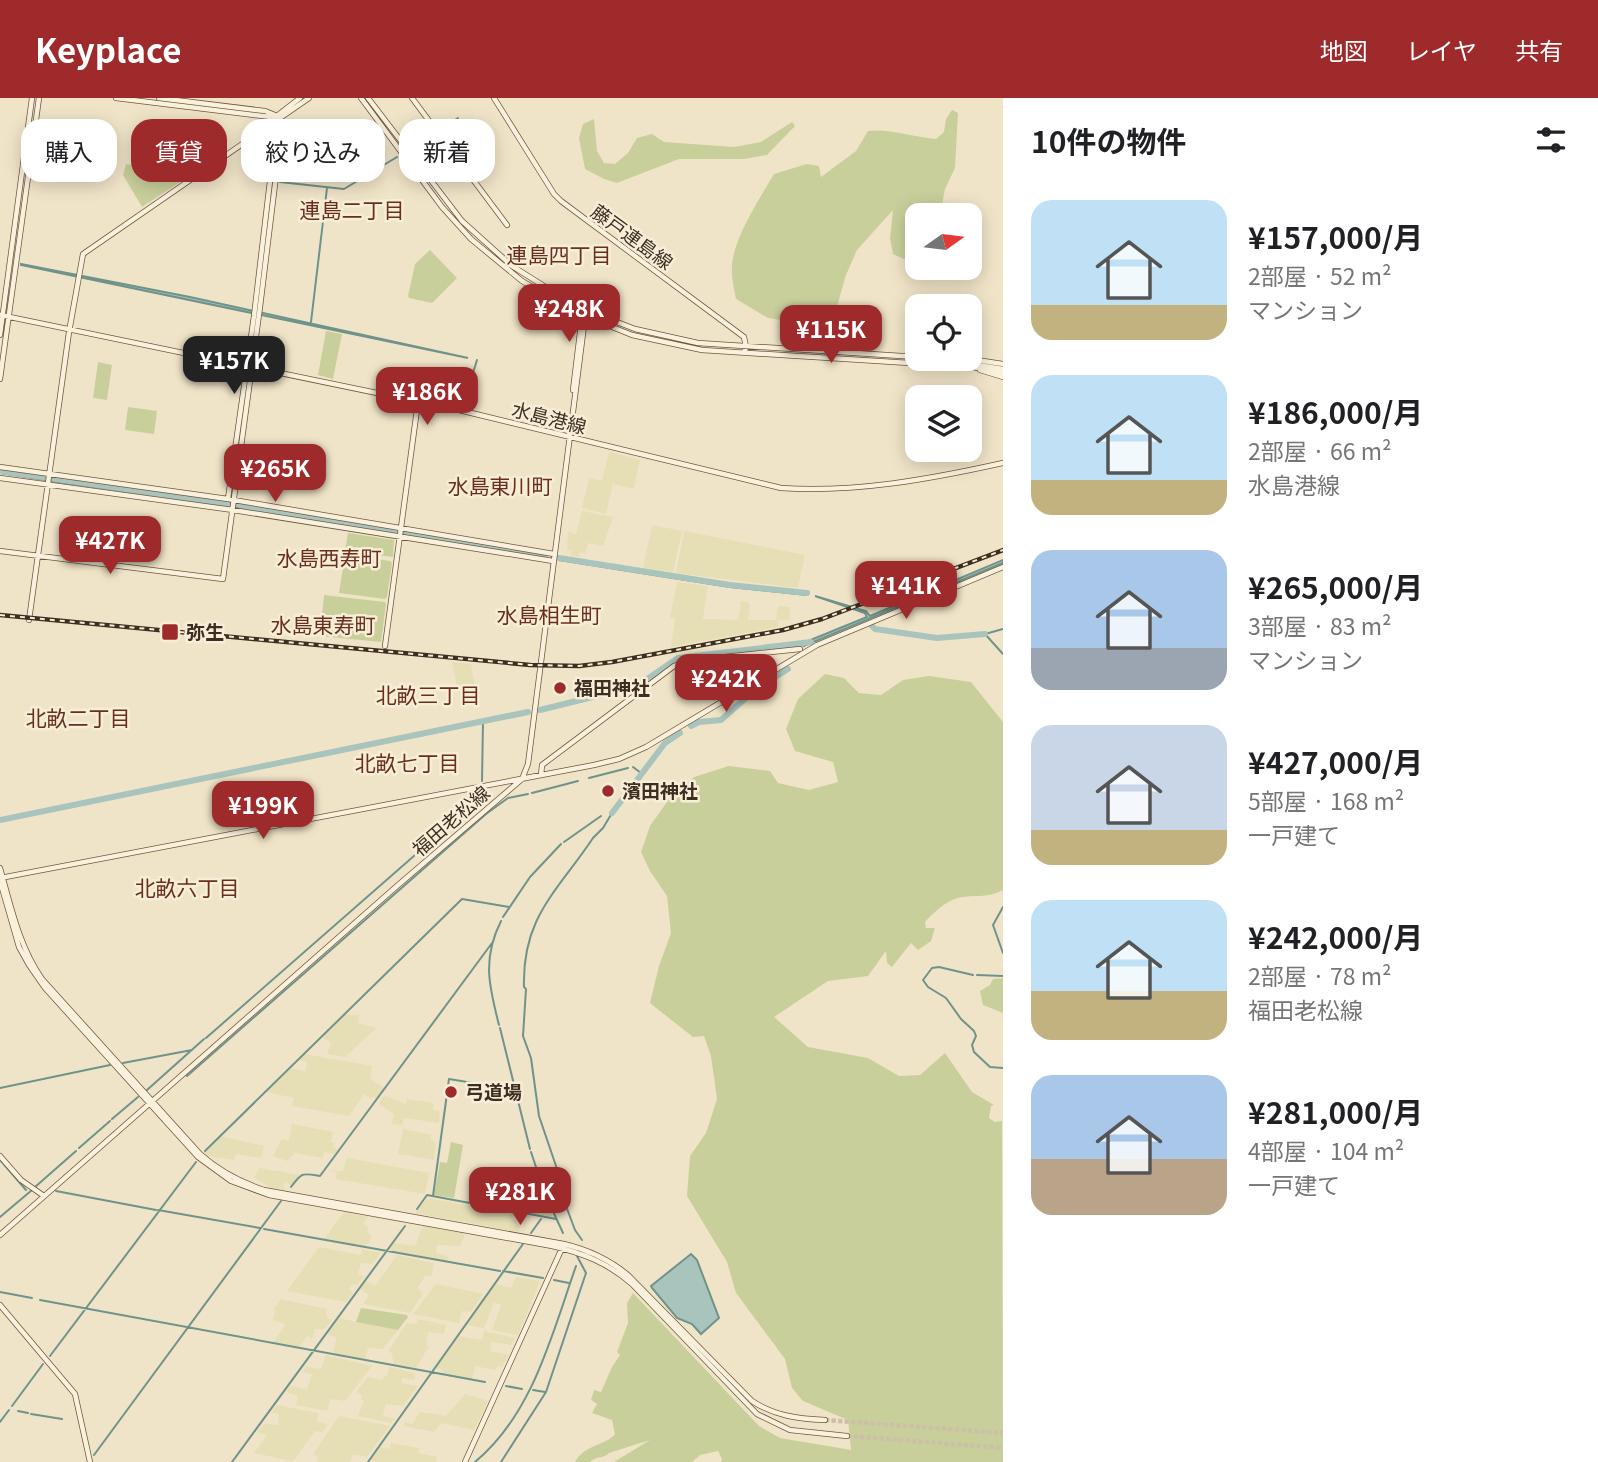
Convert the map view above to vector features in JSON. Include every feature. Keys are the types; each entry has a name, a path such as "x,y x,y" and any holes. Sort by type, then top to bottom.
{"street":[{"path":"0,379 3,313 34,106 31,98"},
{"path":"0,335 34,106 39,98"},
{"path":"116,98 168,100"},
{"path":"159,98 264,113 276,118"},
{"path":"276,118 300,98"},
{"path":"276,118 309,98"},
{"path":"361,98 442,207 471,239 522,281 555,302 615,328"},
{"path":"368,98 447,203 484,242 526,276 584,314 672,338 746,346 905,356"},
{"path":"412,98 507,225"},
{"name":"藤戸連島線","path":"494,98 561,201 744,337 746,346"},
{"path":"264,113 284,110"},
{"path":"284,119 291,110"},
{"path":"264,113 267,119"},
{"path":"29,621 69,329 83,254 241,143"},
{"path":"257,312 271,182"},
{"path":"233,504 231,480 275,182"},
{"name":"水島港線","path":"3,313 418,402 768,486 797,489 839,488 931,478 1003,463"},
{"path":"575,382 584,314"},
{"path":"1,879 522,779 527,768 584,314"},
{"path":"583,330 590,323 667,344 744,354 964,366 1003,371"},
{"path":"744,354 746,346"},
{"path":"982,363 1003,371"},
{"path":"0,551 223,579 249,365"},
{"path":"982,366 1003,371"},
{"path":"385,646 418,402"},
{"path":"0,467 48,479 233,504 554,554"},
{"path":"0,478 48,479 233,504 552,561"},
{"name":"福田老松線","path":"0,1235 522,779 610,762 637,751 817,645 1003,567"},
{"path":"541,775 542,765 674,666 687,662 800,649"},
{"path":"496,784 502,786 505,794"},
{"path":"0,868 19,947 35,975 203,1162 223,1176 250,1189 285,1198 563,1246 601,1256 629,1276 752,1401 772,1412 791,1417 825,1420"},
{"path":"0,1156 21,1180 44,1196"},
{"path":"563,1246 604,1262 623,1276 751,1409 764,1419 800,1433 847,1436"},
{"path":"465,1462 563,1246"},
{"path":"0,1304 75,1394 90,1462"}],"shaded area":[{"path":"609,452 640,460 634,489 613,484 606,514 582,508 589,478 602,481"},
{"path":"582,511 613,517 603,546 588,543 585,554 580,552 579,557 571,556 571,551 567,550 568,532 576,534"},
{"path":"652,525 682,531 673,572 643,568"},
{"path":"684,531 805,555 798,588 676,573"},
{"path":"677,582 708,586 703,619 738,620 741,601 750,605 748,620 776,620 778,606 790,607 789,620 778,620 778,627 671,647 675,618 670,618"},
{"path":"452,662 471,664 477,697 458,693"},
{"path":"345,1015 359,1015 358,1023 376,1028 345,1057 327,1054 331,1043 322,1037"},
{"path":"305,1054 372,1066 370,1079 385,1088 377,1099 371,1099 364,1094 349,1116 292,1106 294,1098 266,1092 291,1068 305,1071 307,1062 299,1060"},
{"path":"384,1096 406,1104 407,1099 433,1103 433,1110 440,1111 439,1123 404,1118 402,1125 392,1124 394,1114 378,1104"},
{"path":"292,1124 333,1132 331,1142 335,1143 333,1147 338,1150 335,1154 324,1152 323,1158 295,1153 287,1161 273,1156 282,1139 289,1140"},
{"path":"403,1129 431,1135 431,1141 436,1142 434,1160 398,1154"},
{"path":"220,1136 264,1146 262,1155 260,1158 236,1154 234,1160 208,1156 204,1152"},
{"path":"347,1158 429,1173 425,1194 335,1179 337,1172 328,1170 343,1171"},
{"path":"260,1168 299,1175 291,1186 286,1182 283,1186 287,1191 271,1188 254,1177"},
{"path":"472,1193 549,1208 553,1217 467,1202"},
{"path":"427,1198 513,1213 512,1219 522,1222 518,1232 415,1213"},
{"path":"344,1212 368,1217 363,1224 369,1227 367,1232 372,1237 366,1246 324,1239"},
{"path":"423,1226 463,1233 465,1236 460,1246 437,1245 436,1253 448,1256 447,1261 388,1250 394,1243 415,1246"},
{"path":"319,1247 361,1255 362,1249 381,1253 372,1264 361,1263 358,1275 364,1276 357,1285 353,1284 349,1289 353,1293 346,1302 287,1291"},
{"path":"397,1255 434,1263 432,1276 425,1276 417,1288 423,1294 410,1313 363,1304 369,1295 360,1289 367,1281 375,1286"},
{"path":"516,1277 540,1281 518,1335 492,1330 501,1305 494,1302 484,1328 466,1325 495,1284 511,1288"},
{"path":"436,1284 483,1294 471,1312 462,1311 459,1323 413,1314"},
{"path":"281,1299 326,1309 327,1318 332,1320 325,1329 315,1329 312,1339 307,1336 299,1347 273,1343 286,1324 272,1320 276,1310 273,1310"},
{"path":"340,1318 398,1330 383,1349 368,1348 365,1359 335,1354 333,1351 337,1338 327,1334"},
{"path":"418,1319 446,1325 444,1334 428,1332 426,1345 429,1346 416,1368 394,1364 391,1352 388,1351 407,1323 416,1324"},
{"path":"484,1331 515,1338 511,1345 491,1342 490,1351 509,1355 502,1367 498,1366 495,1370 475,1366 472,1379 443,1374 443,1370 435,1368 459,1336 482,1340"},
{"path":"326,1355 372,1366 345,1401 331,1399 327,1411 296,1405 298,1396 286,1392 291,1386 307,1389 312,1374 302,1372 306,1367 321,1369"},
{"path":"389,1367 415,1373 414,1380 402,1378 401,1383 418,1386 403,1406 386,1404 383,1416 395,1419 391,1423 358,1416 364,1401 361,1400 362,1395 356,1392 368,1377 383,1380"},
{"path":"465,1394 488,1401 474,1430 442,1423 434,1432 404,1426 404,1422 412,1424 420,1412 446,1416"},
{"path":"277,1405 318,1413 317,1421 328,1425 322,1432 315,1431 293,1461 254,1453 267,1435 257,1432 264,1424 278,1425 279,1414 271,1413"},
{"path":"339,1416 390,1426 367,1457 353,1454 350,1462 317,1462 319,1458 313,1454"},
{"path":"391,1443 419,1448 418,1453 437,1457 436,1462 371,1460 379,1447 390,1449"}],"green space":[{"path":"952,110 958,113 955,168 945,189 942,203 905,203 905,259 893,254 890,239 893,210 857,250 846,275 831,327 820,330 813,325 768,318 736,299 732,265 737,242 774,174 807,164 819,166 821,177 856,151 868,131 936,139 944,132 946,119"},
{"path":"594,119 597,151 604,163 615,164 628,153 637,138 652,134 664,142 734,147 761,142 792,122 795,126 767,155 744,159 679,159 617,183 585,169 579,138 583,124"},
{"path":"126,164 131,165 131,182 180,182 142,207 123,175"},
{"path":"430,250 457,278 432,303 408,296 415,264"},
{"path":"326,331 342,334 333,379 318,375"},
{"path":"98,362 112,365 107,400 93,398"},
{"path":"128,407 157,411 154,434 125,430"},
{"path":"348,533 394,540 393,557 345,551"},
{"path":"345,554 392,563 385,599 339,593"},
{"path":"324,595 385,602 381,642 320,636"},
{"path":"825,674 844,678 859,693 881,695 903,680 929,676 971,682 1003,722 1003,890 949,902 925,922 926,928 935,928 931,941 918,950 911,943 892,967 887,963 886,951 868,976 828,981 774,1017 808,1047 868,1058 899,1076 920,1075 945,1053 972,1092 994,1105 991,1106 989,1118 995,1122 1002,1121 1003,1462 721,1462 718,1451 700,1455 692,1462 614,1462 650,1440 590,1462 575,1462 584,1452 615,1434 612,1420 592,1413 597,1404 591,1400 594,1390 601,1392 620,1355 617,1352 628,1323 627,1303 633,1293 759,1426 780,1438 851,1450 848,1420 803,1401 792,1388 785,1359 736,1293 727,1262 687,1196 690,1156 706,1133 717,1099 711,1056 704,1036 693,1037 650,1003 671,933 667,896 641,852 650,826 669,799 694,777 729,766 770,771 778,783 809,790 838,782 833,762 795,751 786,729 798,699"},
{"path":"1003,978 1003,1013 983,1005 980,991 990,985 993,979"},
{"path":"451,1142 463,1145 454,1198 434,1195 440,1162 447,1163"},
{"path":"361,1308 408,1317 398,1330 356,1322"}],"water":[{"path":"21,265 190,297 468,358"},
{"path":"1003,560 1003,563 804,646 803,643 867,617 865,613 815,596 866,611 870,616"},
{"path":"691,1254 697,1260 719,1318 701,1334 692,1324 677,1318 651,1286"}],"waterway":[{"path":"385,164 397,157"},
{"path":"280,182 344,189 356,182"},
{"path":"311,322 327,188"},
{"path":"463,405 477,360"},
{"path":"0,471 237,505 545,556"},
{"path":"0,473 45,480"},
{"path":"51,481 236,506 530,555"},
{"path":"559,558 730,585 807,593"},
{"path":"559,560 730,587 807,593"},
{"path":"872,626 875,629 937,638 985,634"},
{"path":"985,634 1003,629"},
{"path":"985,634 1003,654"},
{"path":"540,710 637,686 678,658 811,642"},
{"path":"691,726 699,722 721,720 756,689 788,669"},
{"path":"0,820 528,712"},
{"path":"482,781 483,721"},
{"path":"612,813 665,743 680,733"},
{"path":"633,767 641,773"},
{"path":"589,778 628,768"},
{"path":"532,793 578,781"},
{"path":"206,1038 479,799 482,791"},
{"path":"187,1076 486,814 508,798 528,794"},
{"path":"582,1240 566,1206 539,1116 531,1058 523,1036 525,963 535,923 544,906 612,813"},
{"path":"564,842 601,816"},
{"path":"503,917 530,877 561,844"},
{"path":"205,1151 462,899 509,907"},
{"path":"1003,907 993,925 1003,953"},
{"path":"499,1025 492,998 489,960 501,921"},
{"path":"291,1187 303,1175 320,1176 492,943"},
{"path":"973,975 939,967 932,968 923,980 928,987 946,998 961,1019 974,1031 974,1052 990,1067 1003,1068"},
{"path":"977,975 1003,976"},
{"path":"500,1028 530,1149"},
{"path":"147,1090 204,1039"},
{"path":"123,1063 192,1050"},
{"path":"0,1088 110,1065"},
{"path":"433,1196 449,1079 516,1090"},
{"path":"112,1119 138,1097"},
{"path":"79,1148 110,1121"},
{"path":"35,1187 76,1151"},
{"path":"531,1152 545,1194 563,1233"},
{"path":"1,1161 26,1190"},
{"path":"50,1356 196,1162"},
{"path":"0,1217 32,1190"},
{"path":"56,1191 156,1210"},
{"path":"417,1209 427,1195 556,1219"},
{"path":"94,1455 281,1201"},
{"path":"158,1210 260,1228"},
{"path":"531,1233 541,1219"},
{"path":"232,1462 405,1226"},
{"path":"264,1229 500,1271"},
{"path":"368,1462 523,1244"},
{"path":"501,1462 546,1392 586,1273 577,1256"},
{"path":"475,1462 495,1443 526,1397 549,1345 576,1266"},
{"path":"503,1271 543,1278"},
{"path":"554,1280 569,1283"},
{"path":"0,1292 32,1298"},
{"path":"40,1300 485,1382"},
{"path":"12,1406 43,1364"},
{"path":"506,1386 522,1389"},
{"path":"533,1390 545,1392"},
{"path":"0,1422 9,1410"},
{"path":"18,1411 28,1413"},
{"path":"31,1414 62,1419"}],"tunnel":[{"path":"825,1420 1003,1433"},
{"path":"847,1436 1003,1448"}],"railway":[{"path":"0,615 530,665 579,666 783,630 822,619 1003,550"}],"place":[{"name":"弥生","path":"170,632"},
{"name":"福田神社","path":"560,688"},
{"name":"濱田神社","path":"608,791"},
{"name":"弓道場","path":"451,1092"}],"district":[{"name":"連島二丁目","path":"352,211"},
{"name":"連島四丁目","path":"559,256"},
{"name":"水島東川町","path":"500,487"},
{"name":"水島西寿町","path":"329,559"},
{"name":"水島相生町","path":"549,616"},
{"name":"水島東寿町","path":"323,626"},
{"name":"北畝三丁目","path":"428,696"},
{"name":"北畝二丁目","path":"78,719"},
{"name":"北畝七丁目","path":"407,764"},
{"name":"北畝六丁目","path":"187,889"}]}
